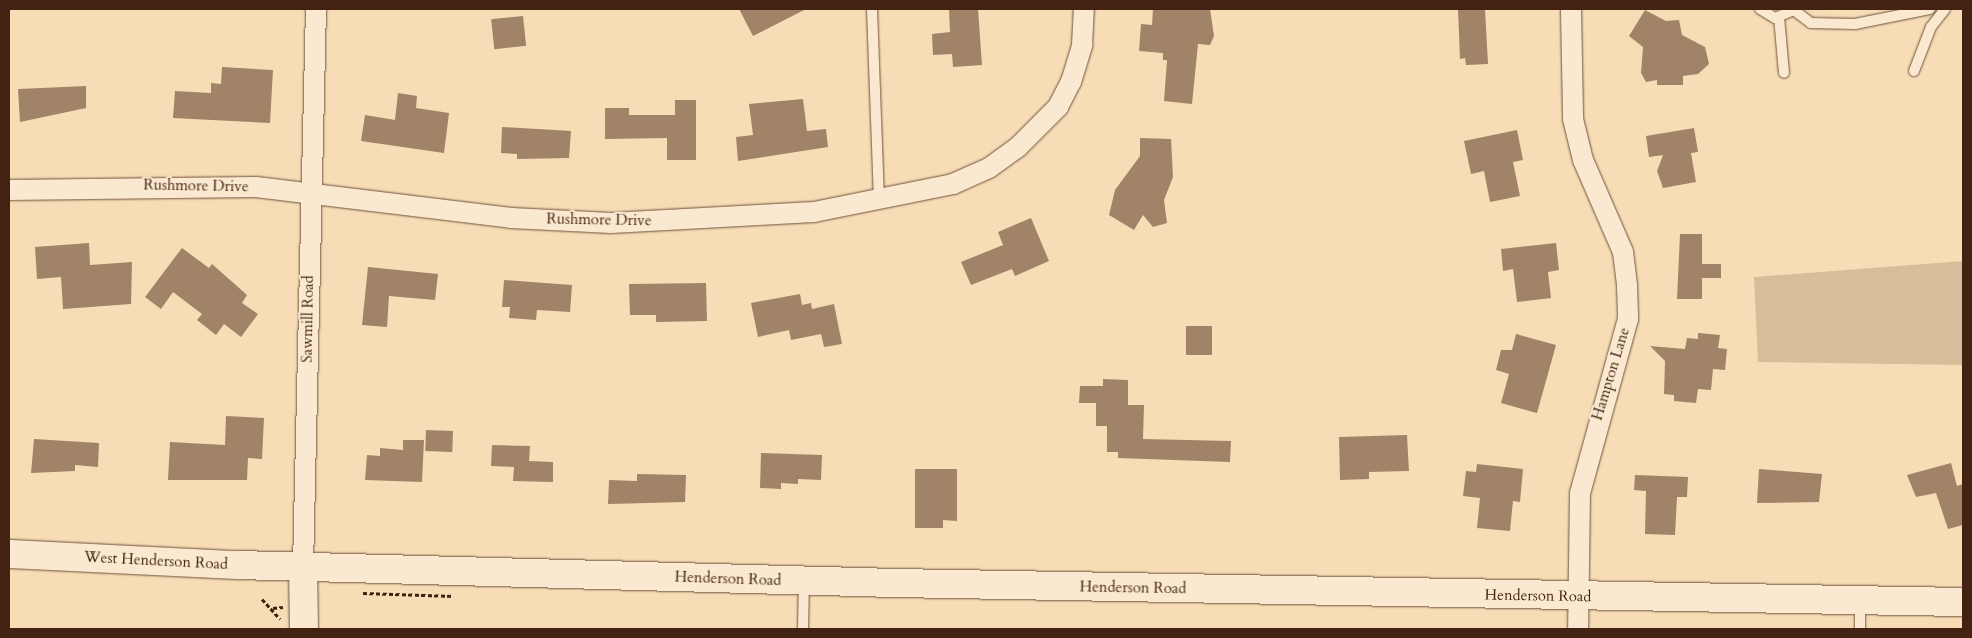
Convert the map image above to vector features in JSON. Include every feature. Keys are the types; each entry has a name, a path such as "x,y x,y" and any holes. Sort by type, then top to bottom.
{"main road":[{"name":"West Henderson Road","path":"9,554 303,567"},
{"name":"Henderson Road","path":"303,567 804,581 1963,602"},
{"name":"Sawmill Road","path":"293,628 303,567"}],"street":[{"name":"Sawmill Road","path":"303,567 310,191 316,9"},
{"name":"Rushmore Drive","path":"9,190 156,185 310,191 511,218 611,223 814,212 953,184 989,168 1039,129 1071,82 1082,45 1084,9"},
{"name":"Hampton Lane","path":"1571,10 1573,119 1583,160 1623,252 1628,286 1628,319 1580,493 1578,629"}],"lane":[{"path":"872,9 879,200"},
{"path":"1760,9 1779,17 1796,10 1811,23 1855,24 1930,9"},
{"path":"1914,71 1930,27 1945,9"},
{"path":"1779,17 1784,73"},
{"path":"803,629 804,581"},
{"path":"1860,601 1860,629"}],"path":[{"path":"262,599 293,628"}],"shaded area":[{"path":"1963,261 1963,365 1758,362 1754,277"}],"building":[{"path":"739,9 806,9 753,36"},
{"path":"949,9 978,9 982,65 953,67 952,54 933,55 932,34 950,32"},
{"path":"1153,9 1210,9 1214,36 1210,45 1198,44 1192,104 1164,101 1167,60 1163,60 1163,53 1139,51 1141,24 1152,25"},
{"path":"1458,9 1485,9 1488,64 1466,65 1465,58 1460,59"},
{"path":"1645,10 1666,21 1679,20 1682,35 1705,47 1709,64 1698,74 1683,76 1683,85 1657,85 1657,80 1646,82 1641,73 1643,47 1629,36"},
{"path":"523,16 526,46 494,49 491,19"},
{"path":"222,67 273,70 270,123 173,118 175,91 211,93 211,83 221,84"},
{"path":"86,86 86,108 20,122 18,89"},
{"path":"398,93 417,96 416,108 449,113 444,153 361,141 365,115 395,120"},
{"path":"803,99 807,131 826,129 828,147 738,161 736,137 753,135 749,104"},
{"path":"675,100 696,100 696,160 667,160 667,138 605,139 605,108 629,108 629,115 675,115"},
{"path":"502,127 571,131 569,158 517,159 517,154 501,153"},
{"path":"1694,128 1698,152 1691,153 1696,182 1663,188 1657,171 1663,155 1649,157 1646,136"},
{"path":"1517,130 1523,160 1513,162 1520,196 1490,202 1484,171 1471,174 1464,141"},
{"path":"1140,138 1171,139 1173,177 1164,200 1167,223 1153,227 1143,215 1134,230 1109,215 1115,190 1140,156"},
{"path":"1031,218 1049,261 1015,276 1012,269 971,285 961,262 1003,245 998,232"},
{"path":"1680,234 1702,234 1702,264 1721,264 1721,278 1702,278 1702,299 1677,299"},
{"path":"89,243 90,265 132,262 131,304 63,309 61,277 37,279 35,247"},
{"path":"1556,243 1559,270 1548,272 1551,298 1517,302 1513,269 1503,271 1501,249"},
{"path":"182,248 209,268 212,264 247,295 242,303 258,314 241,337 224,324 216,335 197,320 202,314 173,292 161,309 145,297"},
{"path":"368,267 438,274 435,300 389,296 387,327 362,325"},
{"path":"504,280 572,285 570,312 537,310 536,320 509,318 510,307 502,307"},
{"path":"706,283 707,321 656,322 656,315 630,315 629,284"},
{"path":"800,294 802,305 811,303 812,309 834,304 842,344 824,347 821,334 791,340 789,330 758,337 751,303"},
{"path":"1186,326 1212,326 1212,355 1186,355"},
{"path":"1698,333 1720,335 1718,348 1727,349 1725,370 1713,369 1711,390 1698,389 1696,403 1674,401 1674,395 1664,394 1665,361 1650,346 1685,349 1687,338 1698,339"},
{"path":"1516,334 1556,345 1537,413 1501,403 1509,374 1496,370 1501,350 1512,350"},
{"path":"1103,379 1128,380 1128,405 1144,405 1143,439 1231,441 1230,462 1118,458 1118,452 1107,452 1107,426 1096,426 1096,403 1079,403 1080,386 1103,386"},
{"path":"226,416 264,418 262,459 248,458 247,480 168,480 170,442 225,445"},
{"path":"426,430 453,431 452,452 425,451"},
{"path":"1407,435 1409,471 1369,472 1369,479 1340,480 1339,437"},
{"path":"34,439 99,443 98,467 75,465 75,471 31,473"},
{"path":"403,440 424,440 422,482 365,480 367,455 380,456 380,448 403,450"},
{"path":"492,445 530,446 529,461 553,462 553,482 513,481 514,467 491,466"},
{"path":"761,453 822,455 821,480 798,479 798,484 781,483 781,489 760,488"},
{"path":"1951,463 1957,486 1963,484 1963,525 1948,529 1936,493 1916,497 1907,475"},
{"path":"1477,464 1523,469 1520,502 1513,501 1510,531 1477,528 1480,498 1463,496 1466,471 1476,472"},
{"path":"915,469 957,469 957,521 943,520 943,528 915,528"},
{"path":"1759,469 1822,474 1819,502 1757,503"},
{"path":"637,474 686,475 685,502 608,504 609,480 637,481"},
{"path":"1635,475 1688,477 1687,497 1677,497 1675,535 1645,534 1646,491 1634,490"}]}
